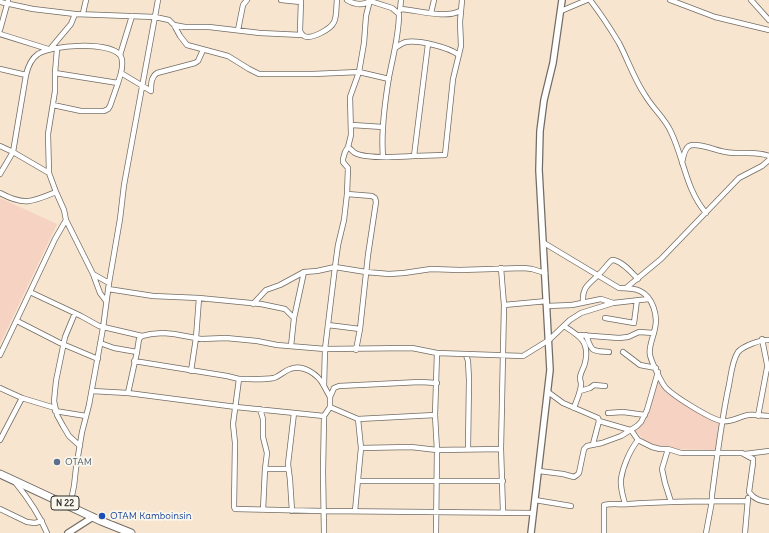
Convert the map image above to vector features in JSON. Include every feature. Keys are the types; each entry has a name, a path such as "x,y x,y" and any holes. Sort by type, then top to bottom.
{"main road":[{"name":"N 22","path":"0,474 131,533"}],"street":[{"path":"83,13 86,0"},
{"path":"70,505 80,446 98,359 124,185 158,0"},
{"path":"238,30 243,5 247,0"},
{"path":"281,0 301,1 299,27 302,35"},
{"path":"174,25 302,35 305,37 310,37 330,27 335,21 336,0"},
{"path":"347,0 362,5 370,1 400,11 448,14 460,11"},
{"path":"382,156 383,127 389,80 399,26 401,0"},
{"path":"431,13 434,0"},
{"path":"348,147 356,154 371,156 445,155 453,79 461,41 460,11 462,0"},
{"path":"531,533 550,370 539,170 540,131 544,100 553,63 562,0"},
{"path":"561,11 586,0"},
{"path":"590,0 619,44 635,80 668,125 688,181 696,199 706,213"},
{"path":"670,0 715,17 769,30"},
{"path":"752,0 769,20"},
{"path":"324,386 325,349 338,245 344,220 347,194 348,168 343,162 343,159 351,135 352,125 349,102 359,72 364,43 366,16 370,1"},
{"path":"0,2 8,2 33,9 75,14 83,13 155,17 169,20 174,25 185,43 203,50 228,56 249,69 263,74 359,72 389,80"},
{"path":"0,30 8,2"},
{"path":"0,174 13,152 28,66 34,57 49,49 72,24 75,14"},
{"path":"53,105 81,111 108,109 121,73 122,62 120,55 132,16"},
{"path":"0,34 49,49 85,46 108,49 120,55"},
{"path":"395,48 407,42 428,44 443,47 459,55"},
{"path":"414,156 428,44"},
{"path":"57,49 55,91 48,134 49,173 64,210 66,220 93,274 100,293 106,301"},
{"path":"121,73 151,91 153,75 195,63 198,61 203,50"},
{"path":"0,69 26,74"},
{"path":"55,74 118,83"},
{"path":"352,125 383,127"},
{"path":"682,164 687,148 695,145 727,152 744,152 769,156"},
{"path":"0,146 49,173"},
{"path":"626,288 661,259 739,178 762,166 769,160"},
{"path":"0,193 9,198 24,202 35,200 56,192"},
{"path":"347,194 372,196 375,198 376,202 356,350"},
{"path":"0,355 55,239 66,220"},
{"path":"544,244 619,288 639,290 649,299 655,311 656,322 649,353 665,387 671,393 708,416 721,421 732,421 748,415 769,416"},
{"path":"583,302 582,295 585,287 599,275 610,260 623,265 638,279"},
{"path":"253,304 266,290 280,285 304,272 335,267 389,274 431,269 468,270 501,268 532,269 545,273"},
{"path":"501,268 504,305 501,449 503,512"},
{"path":"290,346 294,318 304,272"},
{"path":"93,274 109,283"},
{"path":"108,290 153,296 199,298 285,308 294,318"},
{"path":"30,292 103,328 142,336 163,333 210,340 226,338 325,349 356,350 417,348 437,353 503,356 524,355 549,340 570,320 581,313 613,303 649,299"},
{"path":"191,370 196,338 199,298"},
{"path":"504,305 547,303 572,305 601,299 613,303"},
{"path":"605,318 634,323 637,300"},
{"path":"75,314 67,329 56,381 55,410 69,436 80,446"},
{"path":"17,320 64,345 98,359"},
{"path":"328,325 360,329"},
{"path":"564,326 584,341 586,354 585,364 580,377 580,391 574,408"},
{"path":"578,335 619,338 628,337 640,332 654,333"},
{"path":"586,335 590,348 593,350 609,352"},
{"path":"128,393 139,339 142,336"},
{"path":"758,416 768,369 762,340"},
{"path":"706,533 712,501 721,421 732,370 740,350 762,340 769,340"},
{"path":"100,343 114,348 136,352"},
{"path":"623,352 637,364 657,370"},
{"path":"436,533 437,450 435,415 437,353"},
{"path":"466,355 468,361 469,380 468,449"},
{"path":"134,361 239,379 275,378 291,368 298,368 311,372 321,380 330,397"},
{"path":"539,471 564,474 574,477 577,476 584,449 587,446 602,443 637,426 645,415 657,370"},
{"path":"239,379 233,424 235,443 234,508 236,509 292,511 533,513"},
{"path":"324,533 324,416 330,407 330,397 334,388 339,386 420,382 436,383"},
{"path":"580,391 594,385 605,386"},
{"path":"0,388 55,410 86,416"},
{"path":"92,391 128,393 236,407 324,416"},
{"path":"548,392 574,408 598,418 599,421 631,430 638,440 652,447 668,449 681,453 746,454 769,452"},
{"path":"0,440 22,398"},
{"path":"330,407 358,419 435,415"},
{"path":"260,409 263,419 263,437 267,453 264,510"},
{"path":"608,413 623,412 645,415"},
{"path":"292,511 288,469 294,413"},
{"path":"355,511 361,448 358,419"},
{"path":"593,444 599,421"},
{"path":"625,504 621,479 624,467 638,440"},
{"path":"361,448 411,447 437,450 501,449"},
{"path":"668,449 662,469 664,483 671,502"},
{"path":"746,454 753,460 746,533"},
{"path":"265,469 288,469"},
{"path":"14,480 42,520 47,533"},
{"path":"359,481 502,481"},
{"path":"749,492 753,498 769,502"},
{"path":"535,500 571,506"},
{"path":"604,533 604,505 616,503 748,501"},
{"path":"0,509 26,522 35,523 42,520"},
{"path":"68,533 93,517"}],"shaded area":[{"path":"0,198 57,224 0,344"},
{"path":"658,379 667,393 707,418 720,422 715,450 671,449 646,442 635,430 648,414"}],"place":[{"name":"OTAM","path":"57,462"},
{"name":"OTAM Kamboinsin","path":"102,516"}]}
